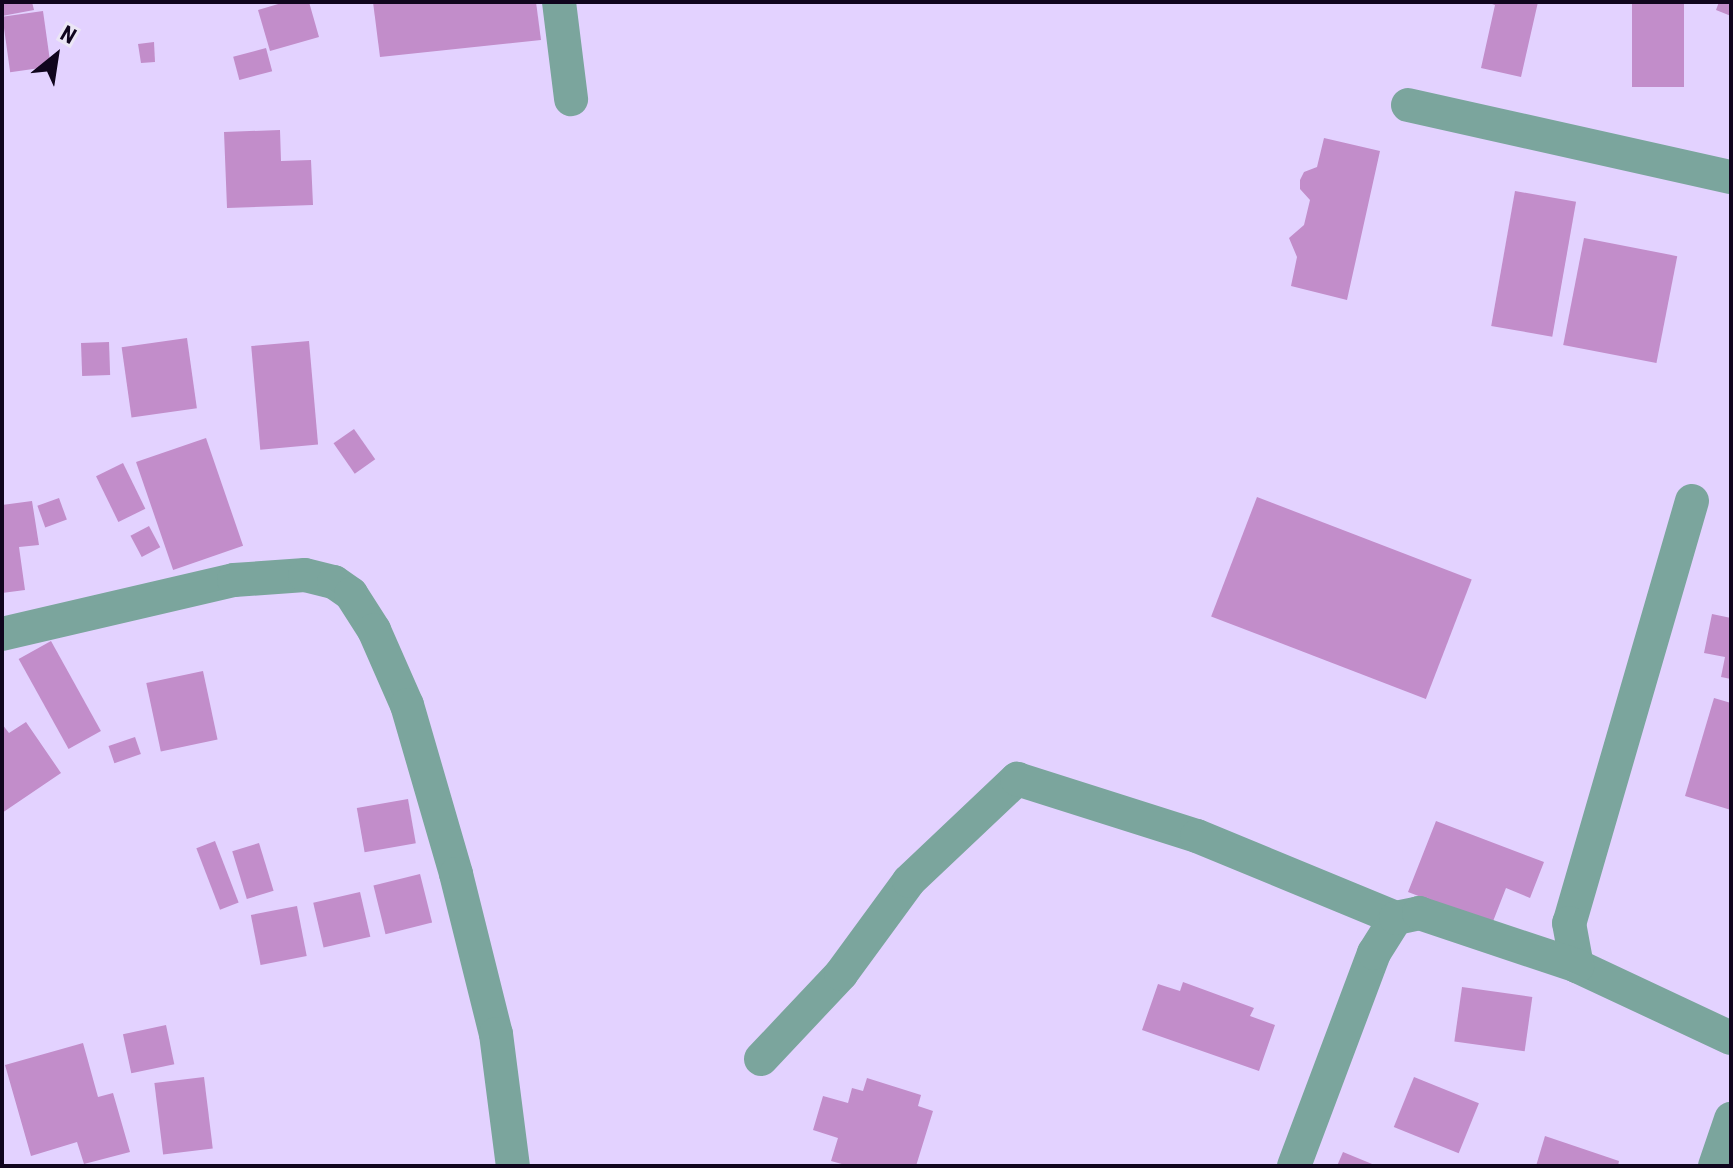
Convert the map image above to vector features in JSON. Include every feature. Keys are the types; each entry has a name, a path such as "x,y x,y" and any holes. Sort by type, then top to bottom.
{"street":[{"path":"559,2 571,99"},
{"path":"1408,105 1731,177"},
{"path":"1577,966 1569,923 1692,501"},
{"path":"2,634 234,580 305,575 334,582 351,594 374,630 407,705 456,874 496,1034 513,1166"},
{"path":"761,1059 841,974 909,881 1017,779 1197,836 1396,918 1419,913 1577,966 1731,1038"},
{"path":"1294,1166 1374,953 1396,918"},
{"path":"1715,1166 1731,1119"}],"building":[{"path":"2,2 32,2 34,10 2,16"},
{"path":"285,2 309,2 319,37 270,51 258,10"},
{"path":"373,2 536,2 541,40 380,57"},
{"path":"1486,2 1538,2 1521,77 1481,68 1495,5"},
{"path":"1632,2 1684,2 1684,87 1632,87"},
{"path":"1719,2 1731,2 1731,16 1716,10"},
{"path":"43,11 51,66 10,72 2,17"},
{"path":"154,42 155,62 141,63 138,44"},
{"path":"266,48 272,71 239,80 233,57"},
{"path":"280,130 281,161 311,160 313,205 227,208 224,132"},
{"path":"1324,138 1380,151 1347,300 1291,286 1297,257 1289,238 1304,225 1310,200 1300,189 1300,180 1304,172 1317,167"},
{"path":"1515,191 1576,202 1552,337 1491,326"},
{"path":"1584,238 1677,256 1656,363 1563,345"},
{"path":"187,338 197,408 132,417 122,347"},
{"path":"309,341 318,445 260,450 251,346"},
{"path":"109,342 110,375 82,376 81,343"},
{"path":"354,429 375,459 355,474 334,443"},
{"path":"206,438 243,546 173,570 136,462"},
{"path":"123,463 145,509 118,522 96,476"},
{"path":"1257,497 1472,579 1426,699 1211,616"},
{"path":"59,498 67,520 45,527 37,506"},
{"path":"32,501 39,545 19,547 25,590 2,593 2,505"},
{"path":"149,526 160,547 142,557 130,536"},
{"path":"1712,614 1731,618 1731,679 1721,677 1725,657 1704,653"},
{"path":"51,641 101,731 69,749 19,659"},
{"path":"203,671 218,739 161,752 146,683"},
{"path":"1714,698 1731,703 1731,810 1685,796"},
{"path":"26,722 61,773 2,813 2,724 9,733"},
{"path":"135,737 141,754 114,763 109,746"},
{"path":"408,799 416,843 365,852 357,808"},
{"path":"1436,821 1544,862 1530,898 1506,888 1492,924 1408,892"},
{"path":"215,841 239,903 220,910 196,848"},
{"path":"259,843 274,891 247,899 232,851"},
{"path":"420,874 432,923 386,934 373,886"},
{"path":"360,892 370,937 324,948 313,903"},
{"path":"297,906 307,956 261,965 251,915"},
{"path":"1183,982 1254,1008 1250,1016 1275,1025 1259,1071 1142,1030 1158,984 1180,991"},
{"path":"1462,987 1532,997 1525,1051 1454,1041"},
{"path":"166,1025 174,1064 131,1073 123,1034"},
{"path":"83,1043 98,1097 113,1093 130,1152 84,1164 77,1142 31,1156 5,1065"},
{"path":"204,1077 213,1148 163,1155 154,1083"},
{"path":"1414,1077 1479,1103 1459,1153 1394,1127"},
{"path":"867,1078 921,1095 918,1106 933,1111 916,1166 849,1166 831,1161 838,1138 813,1130 823,1096 848,1103 852,1088 863,1091"},
{"path":"1545,1136 1619,1161 1618,1166 1536,1166"},
{"path":"1343,1152 1377,1166 1337,1166"}]}
